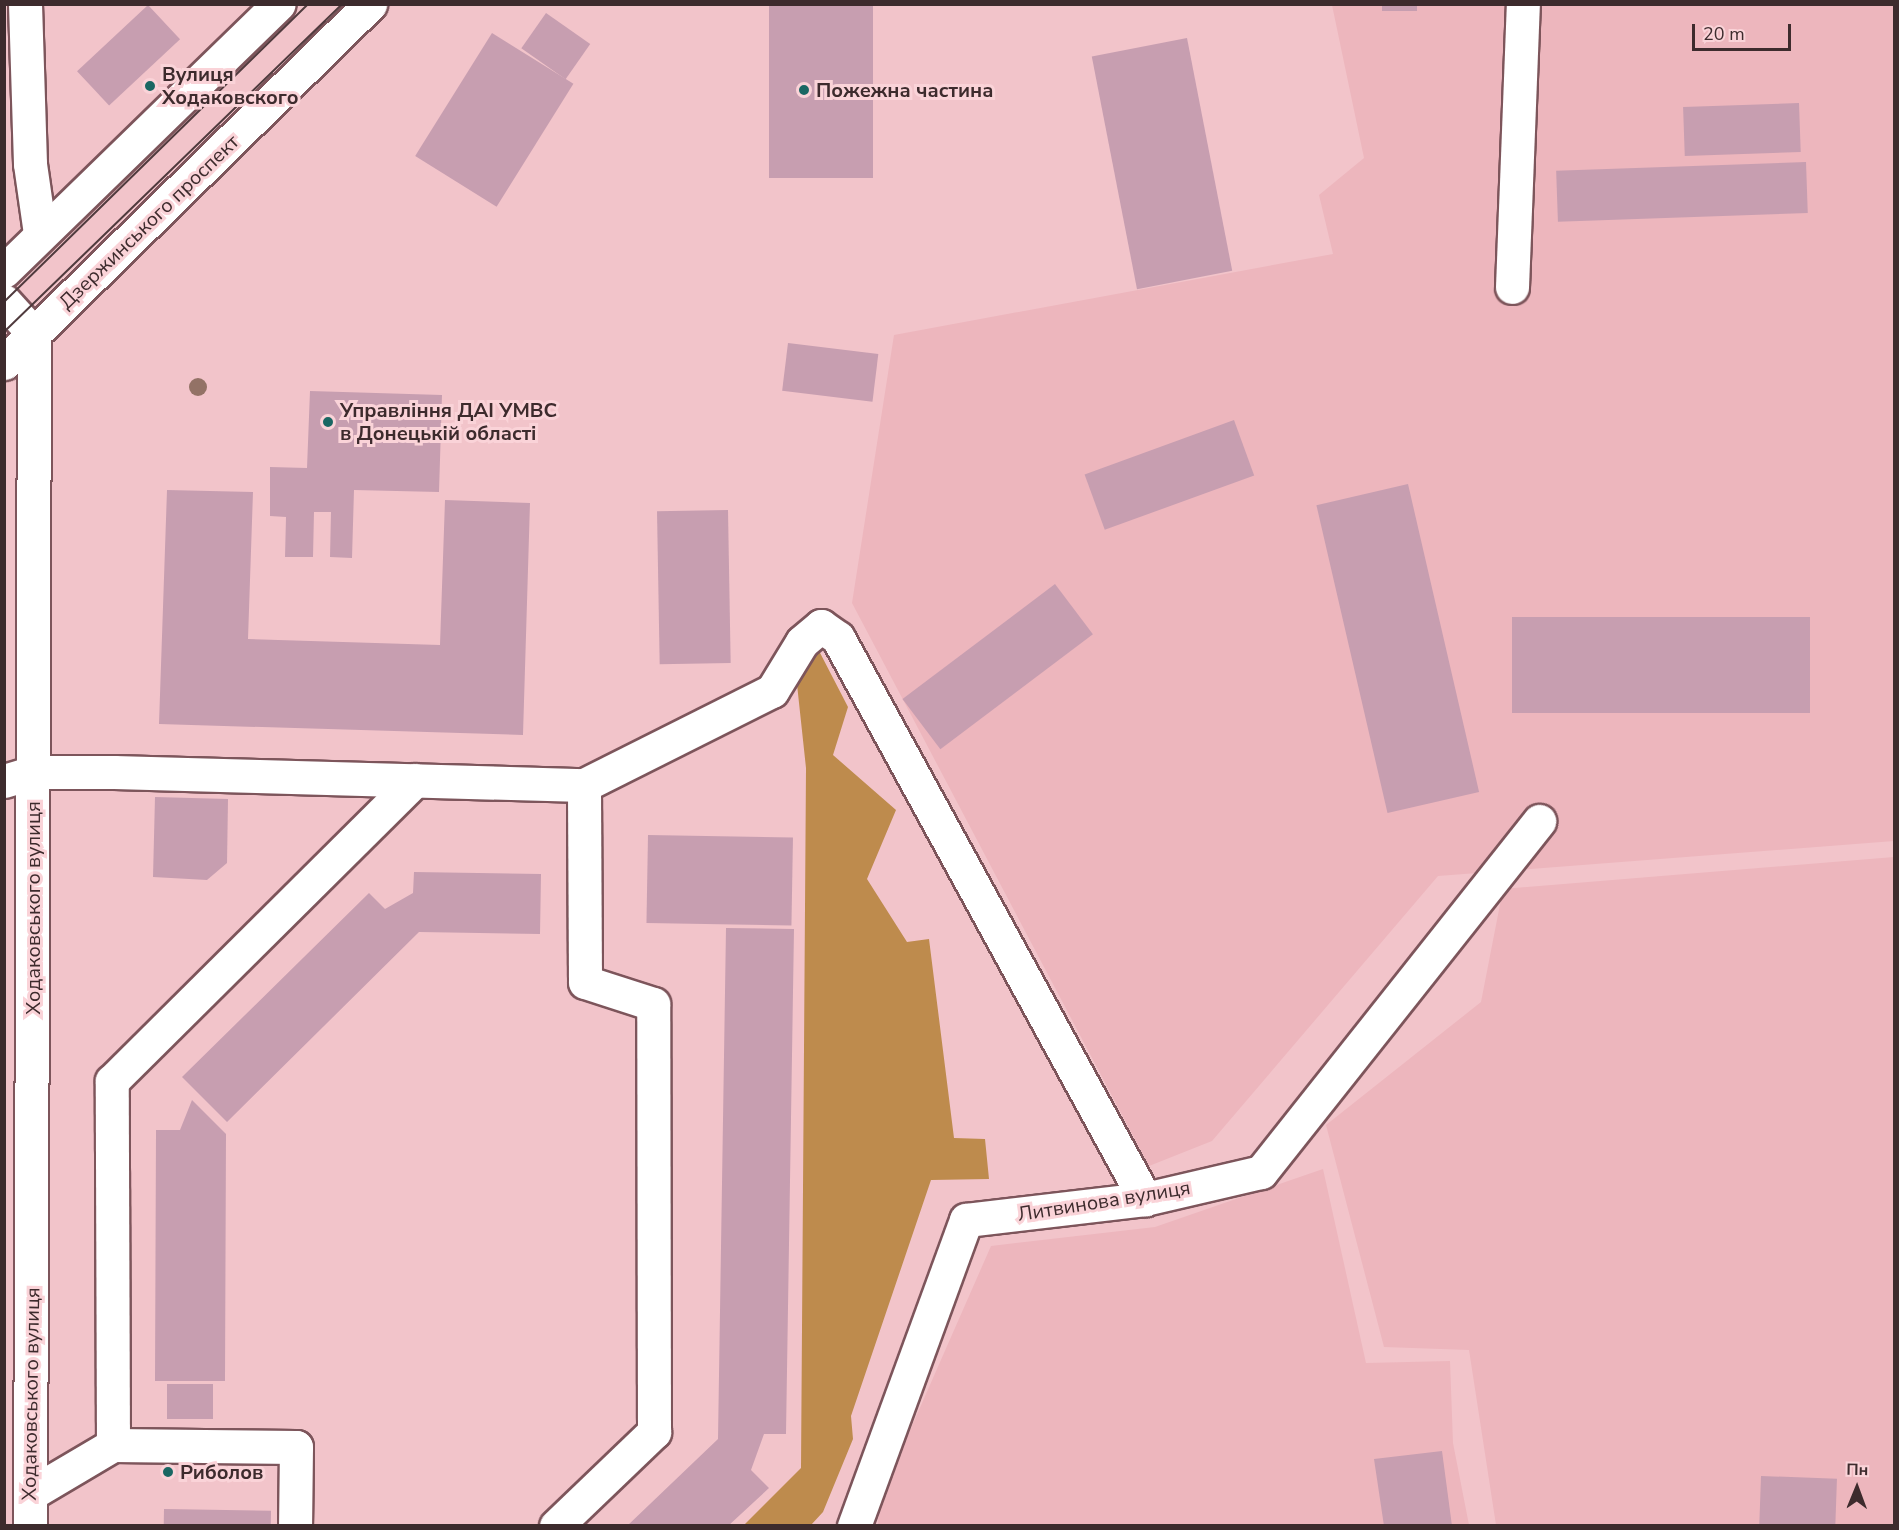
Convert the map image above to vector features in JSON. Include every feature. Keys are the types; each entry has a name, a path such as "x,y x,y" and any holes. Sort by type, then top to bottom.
{"street":[{"path":"25,4 30,164 40,233"},
{"path":"4,271 40,233 279,4"},
{"name":"Дзержинського проспект","path":"4,363 370,4"},
{"path":"1512,287 1523,4"},
{"path":"4,301 34,334"},
{"name":"Ходаковського вулиця","path":"30,1510 18,1346 19,776 34,334"},
{"path":"19,776 415,780 584,785 772,691 802,642 821,626 838,638 1145,1199"},
{"path":"113,1445 112,1081 415,780"},
{"path":"556,1526 654,1432 653,1004 585,982 584,785"},
{"name":"Литвинова вулиця","path":"854,1526 966,1220 1145,1199 1262,1172 1539,821"},
{"path":"30,1510 113,1445 296,1447 295,1526"}],"shaded area":[{"path":"1332,5 1894,5 1894,841 1438,876 1212,1141 1149,1166 852,603 894,335 1333,254 1319,195 1364,158"},
{"path":"817,647 848,707 833,755 896,810 867,879 907,942 929,939 954,1138 985,1139 989,1179 931,1180 851,1416 853,1439 823,1512 811,1525 743,1526 801,1468 806,768 796,675"},
{"path":"1894,857 1894,1525 1496,1525 1469,1350 1384,1347 1326,1125 1481,1002 1503,889"},
{"path":"1323,1169 1366,1363 1450,1361 1453,1443 1469,1525 878,1526 879,1501 991,1246 1155,1227"}],"building":[{"name":"Пожежна частина","path":"769,4 873,4 873,178 769,178"},
{"path":"1382,4 1417,4 1417,11 1382,11"},
{"path":"148,5 180,39 109,106 77,71"},
{"path":"546,13 590,44 566,79 521,48"},
{"path":"492,33 573,84 497,207 415,156"},
{"path":"1187,38 1232,271 1137,289 1092,57"},
{"path":"1799,103 1801,152 1685,156 1683,107"},
{"path":"1806,162 1808,213 1558,222 1556,171"},
{"path":"788,343 878,354 872,402 782,391"},
{"path":"310,391 442,395 439,492 354,490 352,558 330,557 331,512 314,512 313,557 285,557 286,517 270,516 270,467 307,468"},
{"path":"1234,420 1254,475 1105,530 1085,474"},
{"path":"1408,484 1479,792 1387,813 1316,505"},
{"path":"167,490 253,492 248,639 440,645 445,500 530,503 523,735 159,724"},
{"path":"728,510 731,663 660,664 657,511"},
{"path":"1055,584 1093,634 940,749 902,699"},
{"path":"1512,617 1810,617 1810,713 1512,713"},
{"path":"155,797 228,799 227,863 207,880 153,877"},
{"path":"648,835 793,838 791,926 646,923"},
{"path":"414,872 541,874 540,934 419,932 227,1122 182,1077 369,893 385,909 413,893"},
{"path":"726,928 794,929 786,1434 764,1434 751,1470 769,1488 728,1526 627,1526 718,1439"},
{"path":"192,1100 226,1134 225,1381 155,1381 156,1130 180,1130"},
{"path":"167,1384 213,1384 213,1419 167,1419"},
{"path":"1442,1451 1452,1526 1384,1526 1374,1459"},
{"path":"1761,1476 1837,1479 1835,1526 1759,1526"},
{"path":"164,1509 271,1511 271,1526 164,1526"}],"tram line":[{"path":"4,302 308,4"},
{"path":"4,332 342,4"}],"place":[{"name":"Вулиця Ходаковского","path":"150,86"},
{"name":"Пожежна частина","path":"804,90"},
{"name":"Управління ДАІ УМВС в Донецькій області","path":"328,422"},
{"name":"Риболов","path":"168,1472"}]}
